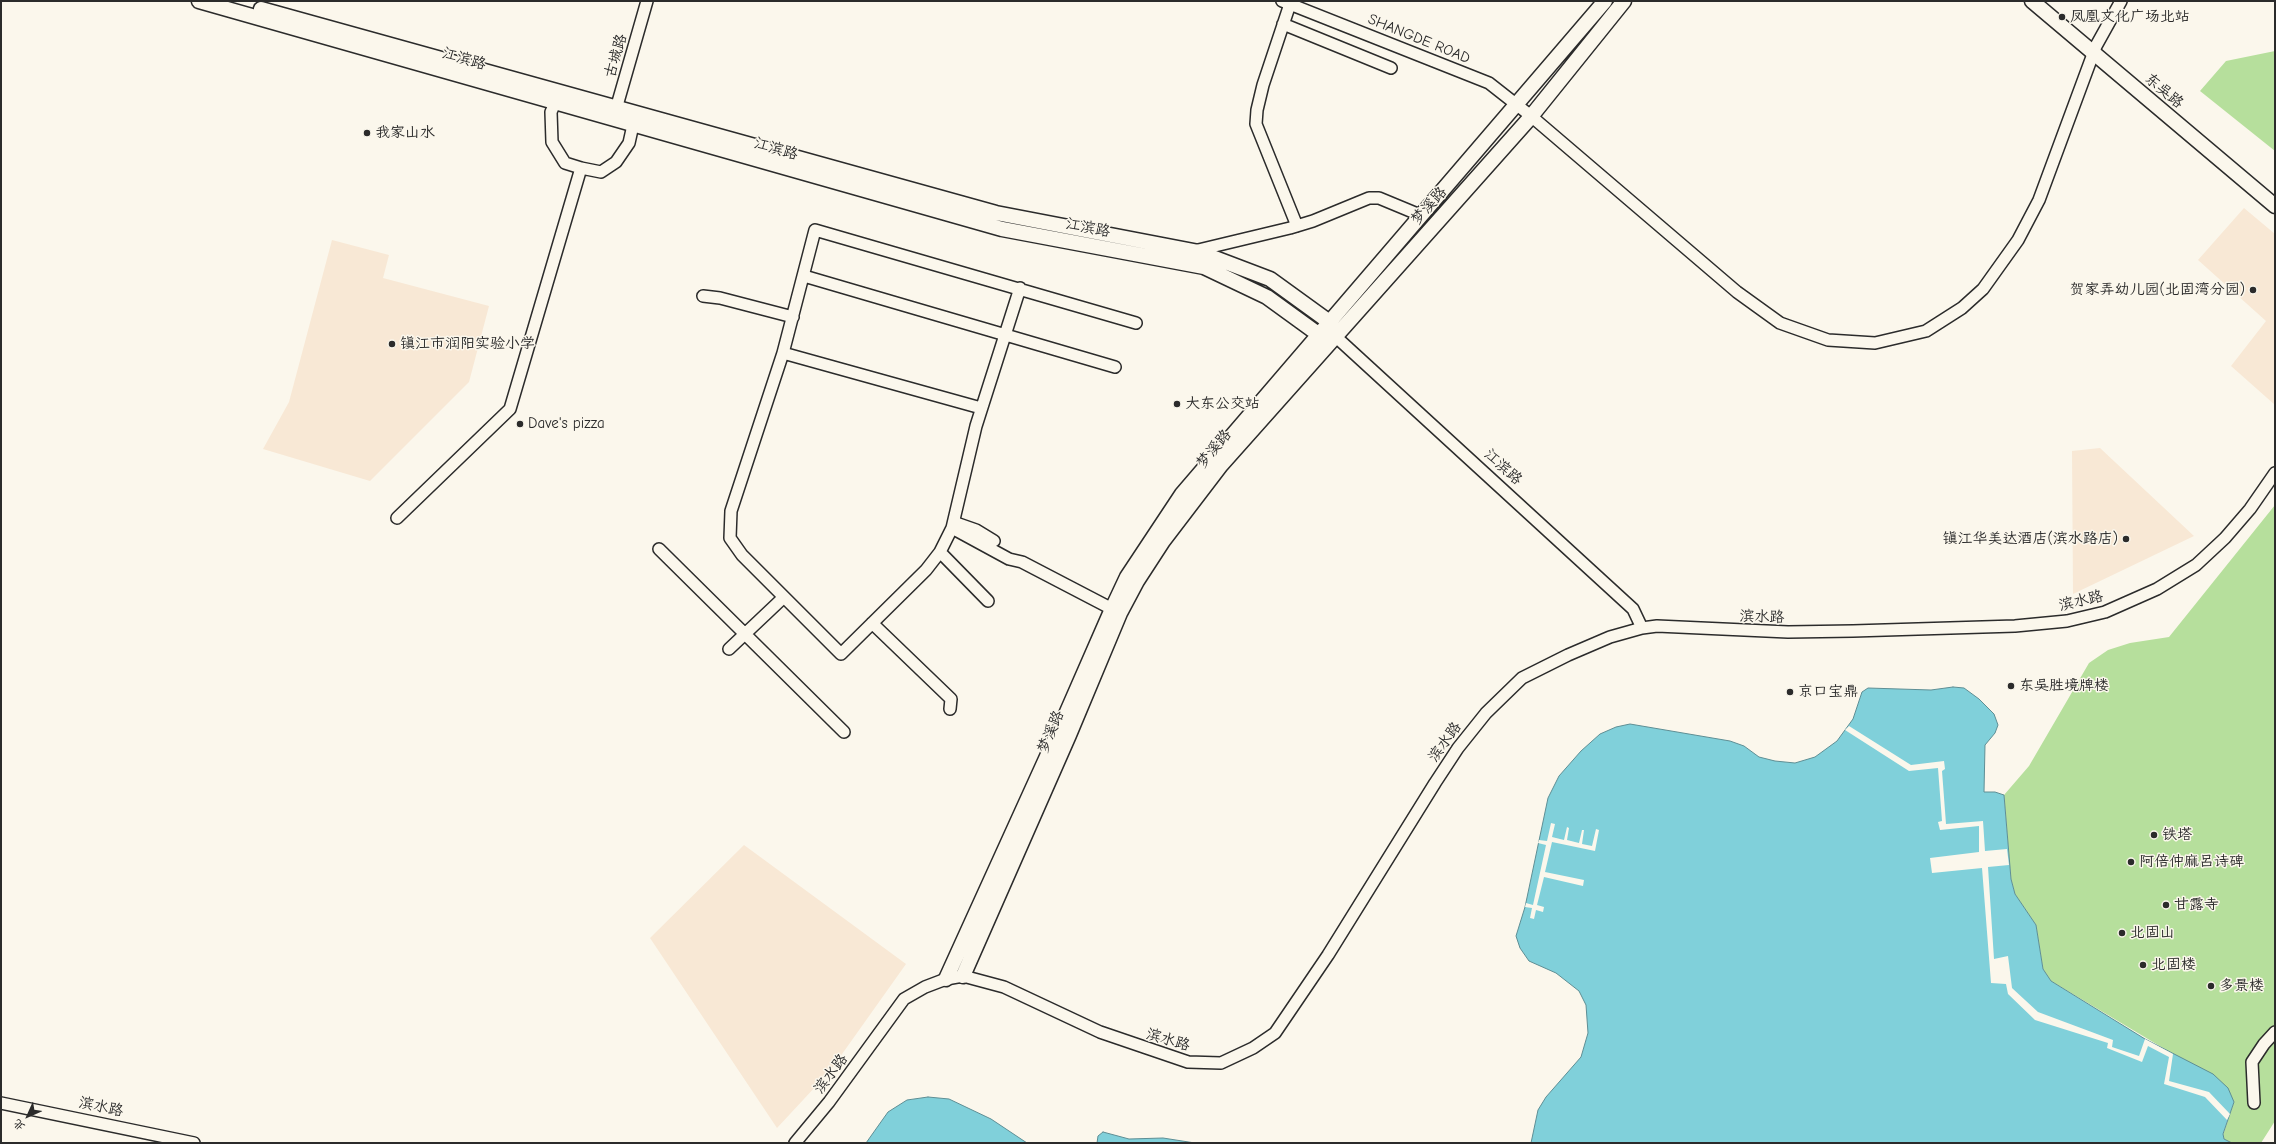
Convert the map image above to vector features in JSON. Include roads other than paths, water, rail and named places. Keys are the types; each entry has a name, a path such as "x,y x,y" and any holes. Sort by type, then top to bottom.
{"main road":[{"name":"江滨路","path":"202,1 555,103 615,113 633,125 1002,229 1204,267 1267,296 1318,334 1335,336"},
{"name":"江滨路","path":"234,1 615,113 996,213 1192,251 1270,278 1328,321 1335,336"},
{"name":"梦溪路","path":"962,976 1069,735 1116,611 1127,577 1182,494 1328,321 1518,105 1604,1"},
{"name":"梦溪路","path":"946,979 1060,728 1116,611 1159,548 1221,465 1531,116 1624,1"},
{"name":"东吴路","path":"2032,1 2095,49 2275,197"},
{"name":"东吴路","path":"2043,1 2095,49 2275,206"}],"street":[{"name":"古城路","path":"615,113 647,1"},
{"name":"SHANGDE ROAD","path":"1287,2 1489,83 1518,105 1737,292 1780,323 1828,340 1875,342 1926,330 1962,308 1983,289 2018,240 2039,200 2095,49 2121,1"},
{"path":"1287,2 1283,24 1263,85 1257,110 1256,124 1297,226"},
{"path":"1283,24 1391,68"},
{"path":"555,103 551,112 552,142 565,163 581,168 601,172 616,162 629,144 633,125"},
{"path":"398,518 510,409 581,168"},
{"path":"1192,251 1297,226 1369,198 1379,198 1420,215"},
{"path":"1020,288 982,408 953,525 940,552 926,570 841,654 742,556 730,538 731,510 783,353 815,230 1020,288 1136,323"},
{"path":"804,276 1115,367"},
{"path":"703,296 720,298 793,317"},
{"name":"江滨路","path":"1335,336 1633,610 1642,628"},
{"path":"783,353 982,408"},
{"name":"滨水路","path":"795,1143 829,1102 904,999 925,987 946,979 962,976 1004,987 1100,1032 1188,1062 1221,1062 1253,1048 1275,1033 1331,949 1458,748 1486,713 1522,678 1596,643 1642,628 1657,626 1788,632 1853,632 2015,626 2067,621 2105,612 2157,589 2196,565 2225,538 2250,509 2275,473"},
{"path":"953,525 976,530 1017,555 1022,562 1116,611"},
{"path":"659,549 844,732"},
{"path":"940,552 988,601"},
{"path":"729,649 784,597"},
{"path":"872,623 951,700 950,709"},
{"path":"2254,1102 2252,1062 2264,1044 2275,1032"},
{"name":"滨水路","path":"1,1103 194,1143"}],"water":[{"path":"1953,687 1964,688 1979,699 1994,714 1998,725 1995,733 1985,745 1984,792 1995,792 2004,795 2011,879 2015,894 2036,925 2043,969 2051,981 2145,1039 2213,1074 2228,1088 2234,1102 2223,1134 2224,1139 2232,1143 1531,1143 1538,1110 1546,1097 1581,1057 1588,1033 1586,1005 1579,991 1556,973 1529,961 1520,948 1516,936 1525,907 1548,798 1559,776 1581,751 1600,734 1616,727 1630,724 1730,741 1744,746 1759,757 1775,761 1795,763 1815,757 1837,741 1853,719 1862,692 1868,688 1931,690"},
{"path":"928,1097 949,1099 991,1119 1027,1143 866,1143 888,1112 907,1100"},
{"path":"1103,1132 1129,1139 1163,1138 1195,1143 1097,1143 1098,1136"}],"place":[{"name":"凤凰文化广场北站","path":"2062,17"},
{"name":"我家山水","path":"367,133"},
{"name":"贺家弄幼儿园(北固湾分园)","path":"2253,290"},
{"name":"镇江市润阳实验小学","path":"392,344"},
{"name":"大东公交站","path":"1177,404"},
{"name":"Dave's pizza","path":"520,424"},
{"name":"镇江华美达酒店(滨水路店)","path":"2126,539"},
{"name":"东吴胜境牌楼","path":"2011,686"},
{"name":"京口宝鼎","path":"1790,692"},
{"name":"铁塔","path":"2154,835"},
{"name":"阿倍仲麻吕诗碑","path":"2131,862"},
{"name":"甘露寺","path":"2166,905"},
{"name":"北固山","path":"2122,933"},
{"name":"北固楼","path":"2143,965"},
{"name":"多景楼","path":"2211,986"}]}
